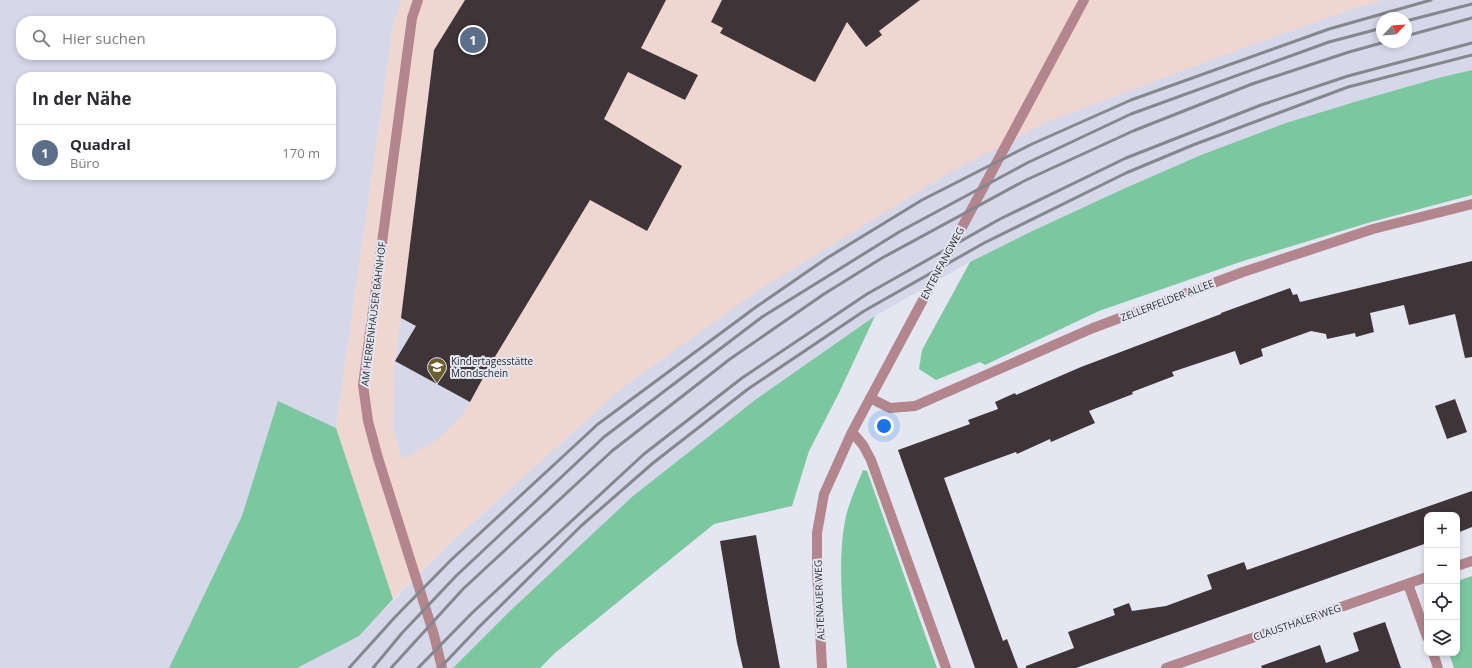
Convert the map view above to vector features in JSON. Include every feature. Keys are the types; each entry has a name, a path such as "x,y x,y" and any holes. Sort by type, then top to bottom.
{"street":[{"name":"AM HERRENHÄUSER BAHNHOF","path":"418,0 412,18 363,386 368,421 378,458 434,635 442,668"},
{"name":"ENTENFANGWEG","path":"817,533 824,494 852,432 1084,0"},
{"name":"ZELLERFELDER ALLEE","path":"870,398 890,408 915,406 1093,328 1242,272 1373,230 1472,204"},
{"path":"852,432 863,445 871,460 946,668"},
{"name":"ALTENAUER WEG","path":"817,533 817,570 822,668"},
{"path":"1460,565 1472,561"},
{"name":"CLAUSTHALER WEG","path":"1166,668 1424,578"},
{"path":"1408,584 1424,629"},
{"path":"1433,656 1438,668"}],"shaded area":[{"path":"0,0 401,0 393,26 336,428 329,459 370,530 393,599 379,615 448,545 622,388 757,291 952,171 1047,122 1224,55 1355,8 1384,0 1472,0 1472,70 1361,100 1201,155 1028,233 970,262 875,316 755,400 633,496 511,610 453,668 0,668"},
{"path":"401,0 1384,0 1355,8 1224,55 1047,122 622,388 448,545 393,599 370,531 329,459 336,428 393,26"},
{"name":"Kindertagesstätte Mondschein","path":"401,318 490,365 463,414 436,441 402,459 393,428 395,361"}],"green space":[{"path":"1472,70 1472,195 1371,222 1240,262 1099,311 985,365 980,362 936,380 919,369 922,350 970,262 1028,233 1201,155 1286,123 1438,78"},
{"path":"875,316 838,395 809,451 792,506 714,524 555,653 540,668 453,668 511,610 633,496 755,400"},
{"path":"278,401 336,428 393,599 359,636 297,668 169,668 242,516"},
{"path":"863,470 867,471 937,668 847,668 841,572 843,534 846,516"},
{"path":"1472,576 1472,668 1454,668 1450,656 1460,656 1460,580"}],"building":[{"path":"465,0 666,0 641,48 698,75 685,100 628,72 604,119 682,166 647,231 590,200 490,365 470,402 395,361 416,326 401,318 434,50"},
{"path":"722,0 920,0 879,31 882,35 866,47 847,22 815,82 720,33 723,28 711,22"},
{"path":"1472,261 1472,357 1465,358 1455,314 1409,325 1404,305 1370,313 1374,332 1356,337 1355,333 1327,339 1326,334 1311,331 1261,349 1263,356 1240,365 1235,351 1172,372 1174,376 1089,411 1095,423 1051,442 1050,439 1017,454 1016,452 944,478 1003,641 1007,639 1018,668 975,668 898,450 970,424 968,420 998,409 995,402 1015,393 1016,395 1081,367 1290,288 1293,295 1297,294 1300,302"},
{"path":"1455,399 1467,432 1447,439 1435,406"},
{"path":"1472,491 1472,527 1460,532 1460,512 1424,512 1424,544 1076,668 1026,668 1026,666 1074,648 1068,632 1115,615 1113,609 1129,603 1132,611 1166,606 1212,589 1207,575 1244,562 1247,570"},
{"path":"756,535 780,668 743,668 737,643 720,541"},
{"path":"1385,622 1401,668 1262,668 1261,666 1320,645 1326,663 1359,651 1353,633"}],"railway":[{"path":"349,668 396,616 451,560 598,424 756,307 827,258 922,200 1032,144 1131,100 1329,29 1431,0"},
{"path":"1412,19 1472,4"},
{"path":"1412,34 1472,18"},
{"path":"373,668 402,633 456,576 604,437 762,317 899,232 1027,163 1131,114 1329,42 1376,30"},
{"path":"418,668 472,613 644,454 742,378 867,294 1000,219 1126,158 1261,105 1348,76 1472,43"},
{"path":"391,668 463,589 612,451 730,359 824,294 882,258 1024,181 1133,131 1252,84 1376,44"},
{"path":"440,668 478,628 581,526 653,463 748,389 864,311 984,243 1126,173 1193,145 1348,87 1472,55"}],"place":[{"name":"Quadral","path":"473,40"},
{"name":"Kindertagesstätte Mondschein","path":"437,384"}]}
